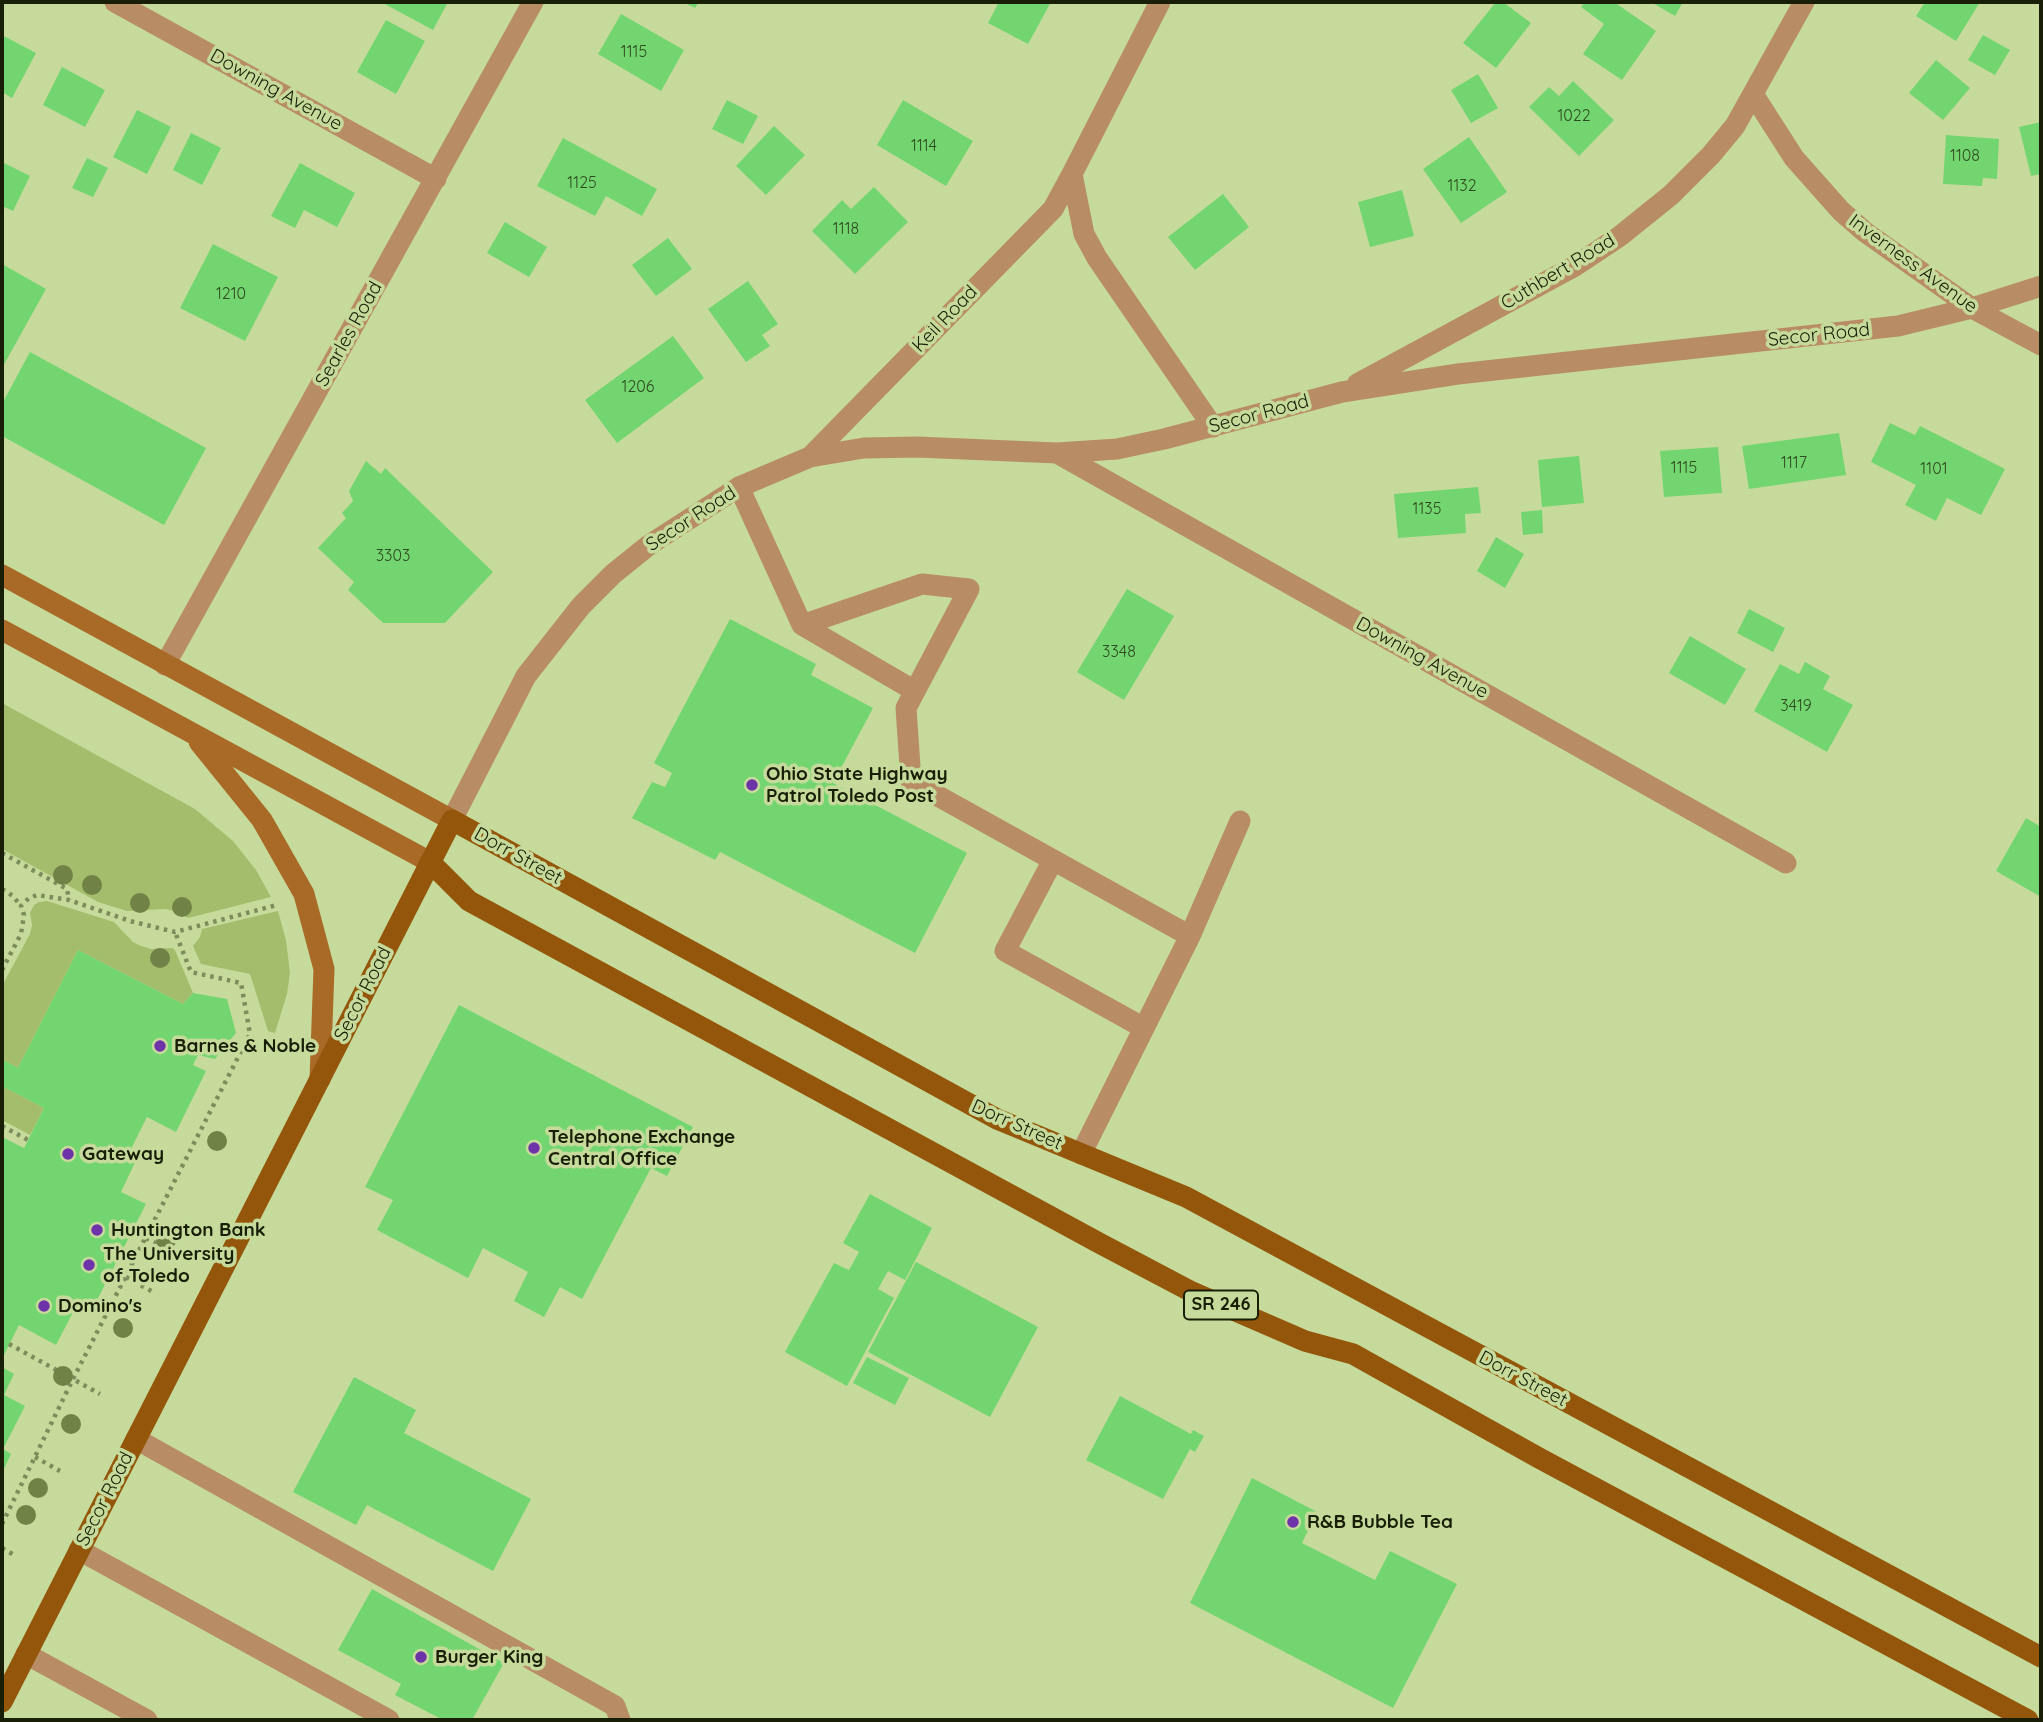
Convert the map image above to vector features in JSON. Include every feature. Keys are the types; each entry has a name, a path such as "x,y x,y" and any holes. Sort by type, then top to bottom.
{"main road":[{"name":"Dorr Street","path":"2,575 997,1119 1186,1197 2041,1657"},
{"name":"SR 246","path":"2,630 430,862 469,901 1089,1238 1192,1292 1305,1341 1353,1354 1550,1464 2028,1720"},
{"path":"194,734 262,820 304,894 324,969 320,1079"},
{"name":"Secor Road","path":"2,1702 452,820"}],"street":[{"name":"Downing Avenue","path":"116,2 436,179"},
{"name":"Searles Road","path":"164,665 533,2"},
{"name":"Keil Road","path":"810,457 1053,209 1160,2"},
{"name":"Cuthbert Road","path":"1342,392 1575,266 1620,236 1671,195 1711,155 1735,126 1804,2"},
{"name":"Inverness Avenue","path":"1753,94 1794,158 1841,211 1972,308 2041,345"},
{"path":"1072,174 1084,234 1097,258 1213,426"},
{"name":"Secor Road","path":"452,820 526,676 581,606 612,574 649,545 739,487 810,457 864,449 917,447 1057,453 1117,449 1342,392 1458,374 1898,326 1972,308 2041,286"},
{"name":"Downing Avenue","path":"1057,453 1786,863"},
{"path":"739,487 802,625 915,691"},
{"path":"802,625 922,584 969,589 906,708 911,781 1190,936"},
{"path":"1081,1154 1190,936 1240,821"},
{"path":"1053,860 1005,951 1144,1028"},
{"path":"136,1439 615,1706 620,1720"},
{"path":"79,1550 389,1720"},
{"path":"26,1654 147,1720"}],"path":[{"path":"2,853 67,890 69,900"},
{"path":"2,889 13,895 24,915 21,934 2,970"},
{"path":"21,906 37,895 69,900 130,921 175,932 287,902"},
{"path":"2,1524 73,1379 250,1034 242,983 191,972 175,932"},
{"path":"2,1126 28,1140"},
{"path":"146,1238 174,1253"},
{"path":"125,1278 153,1292"},
{"path":"9,1344 100,1394"},
{"path":"35,1457 60,1471"},
{"path":"2,1548 16,1556"}],"green space":[{"path":"2,703 195,809 233,841 256,870 271,897 188,918 165,909 127,911 98,902 2,849"},
{"path":"47,901 114,922 133,942 141,946 151,949 172,948 193,993 183,1004 78,950 18,1068 2,1059 2,986 30,934 30,913 34,905"},
{"path":"278,911 286,940 290,973 287,994 275,1033 268,1031 250,974 201,964 193,946 202,929"},
{"path":"2,1086 44,1108 30,1135 2,1120"}],"building":[{"path":"381,2 448,2 433,30"},
{"path":"683,2 699,2 695,8"},
{"path":"999,2 1051,2 1028,44 988,23"},
{"path":"1496,2 1503,2 1531,23 1496,68 1463,43"},
{"path":"1585,2 1614,2 1656,31 1622,80 1583,54 1604,24 1581,7"},
{"path":"1651,2 1683,2 1675,16"},
{"path":"1925,2 1980,2 1956,41 1916,16"},
{"path":"621,14 684,50 661,91 598,54"},
{"path":"386,20 425,41 396,94 357,72"},
{"path":"2,35 36,53 12,98 2,92"},
{"path":"1983,35 2010,50 1995,75 1968,60"},
{"path":"1936,60 1970,88 1943,120 1909,93"},
{"path":"62,67 105,90 85,127 43,105"},
{"path":"1478,74 1498,108 1471,123 1451,90"},
{"path":"1573,81 1614,120 1579,156 1529,107 1549,87 1559,96"},
{"path":"727,100 758,116 743,144 712,129"},
{"path":"903,100 973,141 946,186 877,145"},
{"path":"137,110 171,127 147,174 113,157"},
{"path":"2041,122 2041,174 2031,176 2019,127"},
{"path":"774,126 805,155 766,195 736,166"},
{"path":"191,133 221,148 202,185 173,170"},
{"path":"1946,135 1999,139 1997,179 1983,178 1982,186 1943,184"},
{"path":"1469,137 1507,192 1461,223 1423,169"},
{"path":"563,138 657,189 642,216 606,196 595,216 537,186"},
{"path":"87,158 108,168 93,197 72,188"},
{"path":"2,162 30,176 13,211 2,206"},
{"path":"300,163 355,193 337,227 304,210 295,228 271,216"},
{"path":"874,187 908,222 855,274 812,231 842,200 851,209"},
{"path":"1402,190 1414,236 1370,247 1358,202"},
{"path":"1223,194 1249,227 1195,270 1168,237"},
{"path":"505,222 547,247 529,277 487,253"},
{"path":"668,238 692,269 656,296 632,265"},
{"path":"213,244 278,277 245,341 180,308"},
{"path":"2,264 46,289 2,368"},
{"path":"748,281 778,324 762,335 770,346 746,362 708,309"},
{"path":"673,336 704,378 617,443 585,400"},
{"path":"30,352 206,448 164,525 2,436 2,404"},
{"path":"1890,423 1915,435 1920,426 2005,469 1981,515 1947,498 1936,521 1905,505 1916,485 1871,462"},
{"path":"1839,433 1846,475 1749,489 1742,446"},
{"path":"1718,447 1722,493 1664,497 1660,451"},
{"path":"1579,456 1584,503 1542,507 1538,460"},
{"path":"366,461 381,474 385,468 493,572 445,623 383,623 348,590 354,582 318,548 346,518 342,513 353,501 349,491"},
{"path":"1478,487 1481,513 1465,514 1466,533 1398,538 1394,494"},
{"path":"1542,510 1543,533 1523,535 1521,512"},
{"path":"1496,537 1524,554 1505,588 1477,571"},
{"path":"1127,589 1174,616 1124,700 1077,672"},
{"path":"1749,609 1785,628 1773,652 1737,633"},
{"name":"Ohio State Highway Patrol Toledo Post","path":"730,619 816,664 811,675 873,708 833,783 967,853 915,953 720,852 715,860 632,818 652,782 665,787 672,773 654,763"},
{"path":"1690,636 1746,669 1725,705 1669,673"},
{"path":"1805,662 1830,676 1823,689 1853,705 1827,752 1754,711 1780,664 1799,674"},
{"path":"2026,818 2041,827 2041,897 1996,871"},
{"name":"Gateway","path":"78,950 183,1004 193,993 227,999 236,1033 215,1059 198,1055 193,1065 206,1071 176,1132 147,1117 130,1151 138,1156 121,1192 146,1204 94,1306 80,1299 56,1345 19,1325 2,1359 2,1137 24,1148 44,1108 2,1086 2,1059 18,1068"},
{"name":"Telephone Exchange Central Office","path":"459,1005 693,1127 667,1176 651,1168 582,1299 560,1287 544,1317 514,1301 528,1272 483,1248 468,1278 377,1230 393,1200 365,1187"},
{"path":"870,1194 932,1228 905,1280 888,1271 878,1289 894,1298 847,1386 785,1352 834,1263 849,1270 859,1252 843,1243"},
{"path":"916,1262 1038,1327 990,1417 868,1352"},
{"path":"867,1357 909,1378 895,1405 853,1383"},
{"path":"2,1367 14,1374 4,1395 25,1406 3,1449 11,1454 2,1473"},
{"path":"354,1377 416,1410 404,1433 531,1499 493,1571 367,1505 356,1525 293,1492"},
{"path":"1120,1396 1191,1434 1193,1430 1204,1436 1195,1452 1190,1449 1163,1499 1086,1460"},
{"path":"1252,1478 1317,1512 1302,1543 1375,1580 1390,1551 1457,1584 1393,1708 1190,1603"},
{"name":"Burger King","path":"372,1589 504,1663 472,1720 443,1720 395,1695 401,1684 338,1650"}],"place":[{"name":"Ohio State Highway Patrol Toledo Post","path":"752,785"},
{"name":"Barnes & Noble","path":"160,1046"},
{"name":"Telephone Exchange Central Office","path":"534,1148"},
{"name":"Gateway","path":"68,1154"},
{"name":"Huntington Bank","path":"97,1230"},
{"name":"The University of Toledo","path":"89,1265"},
{"name":"Domino's","path":"44,1306"},
{"name":"R&B Bubble Tea","path":"1293,1522"},
{"name":"Burger King","path":"421,1657"}]}
